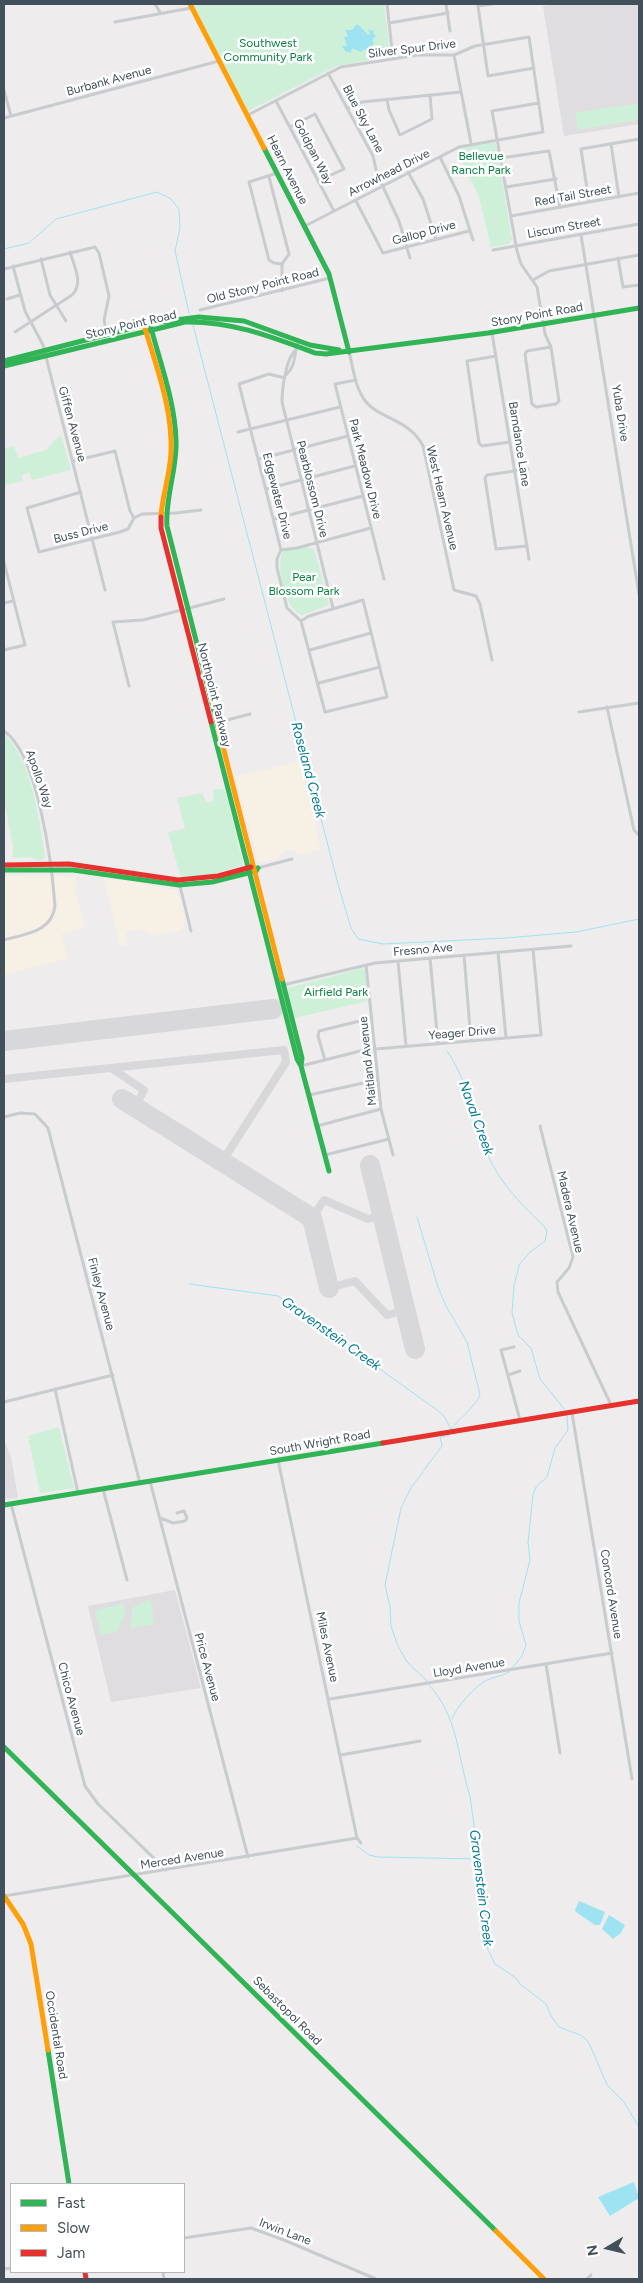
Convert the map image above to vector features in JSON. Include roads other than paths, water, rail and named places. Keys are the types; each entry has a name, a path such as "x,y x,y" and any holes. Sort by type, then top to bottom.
{"main road":[{"name":"Hearn Avenue","path":"191,6 330,278 349,352"},
{"name":"Stony Point Road","path":"4,361 45,353 184,318 219,317 255,324 297,346 349,352 492,333 639,308"},
{"name":"Stony Point Road","path":"4,366 107,335 147,327"},
{"name":"Northpoint Parkway","path":"147,327 173,415 176,435 176,459 163,514 185,609 252,870"},
{"name":"Northpoint Parkway","path":"185,609 281,985 302,1058 301,1066 329,1171"},
{"path":"4,865 50,866 179,882 252,870"},
{"path":"4,870 50,866"},
{"name":"South Wright Road","path":"4,1505 639,1401"},
{"name":"Sebastopol Road","path":"4,1746 544,2279"},
{"name":"Occidental Road","path":"4,1896 23,1924 32,1944 69,2183"}],"street":[{"path":"154,4 160,12"},
{"path":"388,4 393,59"},
{"path":"446,4 450,31"},
{"path":"492,4 478,6 488,76 534,68 540,103 492,110 516,246 521,264 533,280 538,291 543,324 551,347 559,401 556,404 536,406 532,404 524,354 527,351 551,347"},
{"path":"115,22 191,6"},
{"path":"389,23 448,13"},
{"name":"Silver Spur Drive","path":"247,116 341,67 418,55 454,55 483,44 529,37 534,68"},
{"path":"454,55 471,143"},
{"name":"Burbank Avenue","path":"4,118 219,61"},
{"name":"Blue Sky Lane","path":"328,73 373,156 381,186 399,221 410,258"},
{"path":"4,90 10,116"},
{"path":"348,108 362,102 461,92"},
{"path":"387,99 388,110 400,134 432,119 430,95"},
{"name":"Goldpan Way","path":"276,101 334,211"},
{"name":"Arrowhead Drive","path":"304,226 459,147 471,143 543,132 540,103"},
{"path":"290,126 314,114 344,169 318,181"},
{"path":"589,202 581,149 639,139"},
{"path":"610,144 619,196"},
{"path":"501,158 549,151 560,207"},
{"path":"440,157 459,196 472,240"},
{"path":"408,172 427,208 436,240"},
{"path":"277,173 250,182 269,260 282,264"},
{"path":"269,177 289,254 282,264 282,290"},
{"path":"506,187 556,179"},
{"name":"Red Tail Street","path":"511,216 639,193"},
{"name":"Gallop Drive","path":"356,201 383,253 469,231"},
{"name":"Liscum Street","path":"493,250 639,224"},
{"name":"Yuba Drive","path":"581,235 596,315 639,594"},
{"path":"4,269 92,247 98,250 110,296 104,320 107,335"},
{"path":"15,332 72,296 78,288 78,281 70,252"},
{"path":"533,280 549,271 639,255"},
{"path":"618,258 623,287 639,285"},
{"path":"41,259 50,295 66,322"},
{"name":"Giffen Avenue","path":"13,266 24,311 40,336 45,353 74,461 105,590"},
{"name":"Old Stony Point Road","path":"200,310 330,278"},
{"path":"6,299 20,295"},
{"name":"Barndance Lane","path":"492,333 529,559"},
{"name":"Pearblossom Drive","path":"297,346 297,355 286,377 282,402 333,608"},
{"name":"West Hearn Avenue","path":"349,352 361,396 376,411 407,426 419,439 425,455 454,590 476,596 480,604 492,660"},
{"path":"496,356 467,361 478,434 482,446 510,442"},
{"name":"Edgewater Drive","path":"286,377 268,374 239,384 281,550 277,559 277,568 287,608 301,621 325,712 387,697 380,667"},
{"name":"Park Meadow Drive","path":"356,380 335,384 384,579"},
{"path":"238,432 340,406"},
{"path":"259,459 348,436"},
{"path":"74,461 115,451 130,511 134,518"},
{"path":"266,489 355,466"},
{"path":"527,546 498,550 485,476 528,469"},
{"name":"Buss Drive","path":"81,492 27,508 39,552 128,528 134,518 145,513 163,514 201,510"},
{"path":"274,519 363,496"},
{"path":"281,550 371,528"},
{"path":"4,562 25,645 4,650"},
{"path":"130,686 114,622 143,620 224,599"},
{"path":"301,621 309,616 363,600 380,667 318,683"},
{"path":"4,603 13,601"},
{"path":"310,650 371,633"},
{"path":"579,712 639,703"},
{"path":"607,707 634,830 639,835"},
{"path":"215,723 250,714"},
{"name":"Apollo Way","path":"4,730 11,735 18,746 36,791 50,866 55,906 50,921 38,930 4,940"},
{"path":"252,870 292,859"},
{"path":"179,882 191,931"},
{"name":"Fresno Ave","path":"281,985 366,965 571,946"},
{"name":"Yeager Drive","path":"301,1066 375,1049 541,1035 533,949"},
{"path":"498,952 506,1038"},
{"path":"464,955 471,1041"},
{"path":"430,958 438,1044"},
{"path":"398,961 406,1046"},
{"name":"Maitland Avenue","path":"366,965 381,1109 393,1155"},
{"path":"325,1060 318,1036 319,1030 372,1018"},
{"path":"309,1095 377,1080"},
{"path":"317,1126 381,1109"},
{"name":"Finley Avenue","path":"4,1117 20,1113 35,1114 48,1128 140,1483"},
{"name":"Madera Avenue","path":"540,1126 573,1257 568,1268 557,1282 558,1292 611,1405"},
{"path":"325,1155 389,1139"},
{"path":"514,1347 501,1350 520,1420"},
{"path":"508,1375 520,1371"},
{"path":"4,1402 113,1375"},
{"path":"55,1389 78,1493"},
{"name":"Concord Avenue","path":"572,1412 632,1779"},
{"name":"Miles Avenue","path":"278,1460 330,1700 357,1838"},
{"name":"Price Avenue","path":"150,1481 248,1857"},
{"path":"103,1489 127,1580"},
{"name":"Chico Avenue","path":"11,1504 85,1786 98,1804 166,1870"},
{"path":"160,1518 173,1523 185,1521 187,1514 184,1511 178,1513"},
{"name":"Lloyd Avenue","path":"330,1700 612,1653"},
{"path":"546,1664 560,1753"},
{"path":"341,1755 420,1742"},
{"path":"357,1838 361,1843"},
{"name":"Merced Avenue","path":"4,1896 357,1838"},
{"name":"Irwin Lane","path":"185,2238 251,2228 376,2279"},
{"path":"587,2279 591,2275"}],"water":[{"path":"356,25 359,25 368,35 370,34 368,29 374,31 373,33 376,36 372,40 374,43 367,51 364,49 361,52 352,48 351,53 345,51 342,46 347,46 344,37 348,36 345,30 352,30"},
{"path":"579,1901 605,1912 600,1925 595,1925 576,1912"},
{"path":"609,1915 625,1925 621,1933 613,1939 602,1929"},
{"path":"634,2182 639,2198 610,2216 598,2197"}],"waterway":[{"name":"Roseland Creek","path":"4,249 29,243 56,219 157,192 171,199 179,209 180,228 175,251 189,313"},
{"name":"Roseland Creek","path":"193,325 338,884 351,928 358,939 383,944 506,938 576,932 639,919"},
{"name":"Naval Creek","path":"447,1051 464,1084 483,1143 494,1167 508,1188 547,1231 545,1241 530,1252 519,1265 514,1286 512,1313 518,1335 531,1348 540,1379 565,1410"},
{"path":"417,1217 438,1287 446,1306 467,1342 480,1395 471,1408 451,1429"},
{"name":"Gravenstein Creek","path":"189,1284 278,1296 437,1410 444,1416 451,1429"},
{"name":"Naval Creek","path":"513,1667 522,1656 526,1645 519,1621 519,1603 530,1560 528,1542 533,1495 536,1487 547,1477 555,1448 568,1430 567,1416"},
{"name":"Gravenstein Creek","path":"424,1470 442,1446 440,1437 450,1435"},
{"name":"Gravenstein Creek","path":"423,1472 412,1486 401,1508 385,1585 390,1607 391,1626 398,1646 407,1662 428,1682"},
{"name":"Naval Creek","path":"452,1719 462,1703 477,1687 487,1680 509,1672"},
{"name":"Gravenstein Creek","path":"429,1685 439,1698 452,1724 470,1796 482,1884 479,1897 486,1911 483,1930 488,1950 495,1964 516,1978 520,1984 546,2004 551,2016 559,2027 586,2039 607,2085 624,2102 639,2127"},
{"path":"357,1846 369,1855 378,1857 477,1859"}],"park label":[{"name":"Southwest Community Park","path":"268,50"},
{"name":"Bellevue Ranch Park","path":"481,163"},
{"name":"Pear Blossom Park","path":"304,584"},
{"name":"Airfield Park","path":"336,992"}]}
